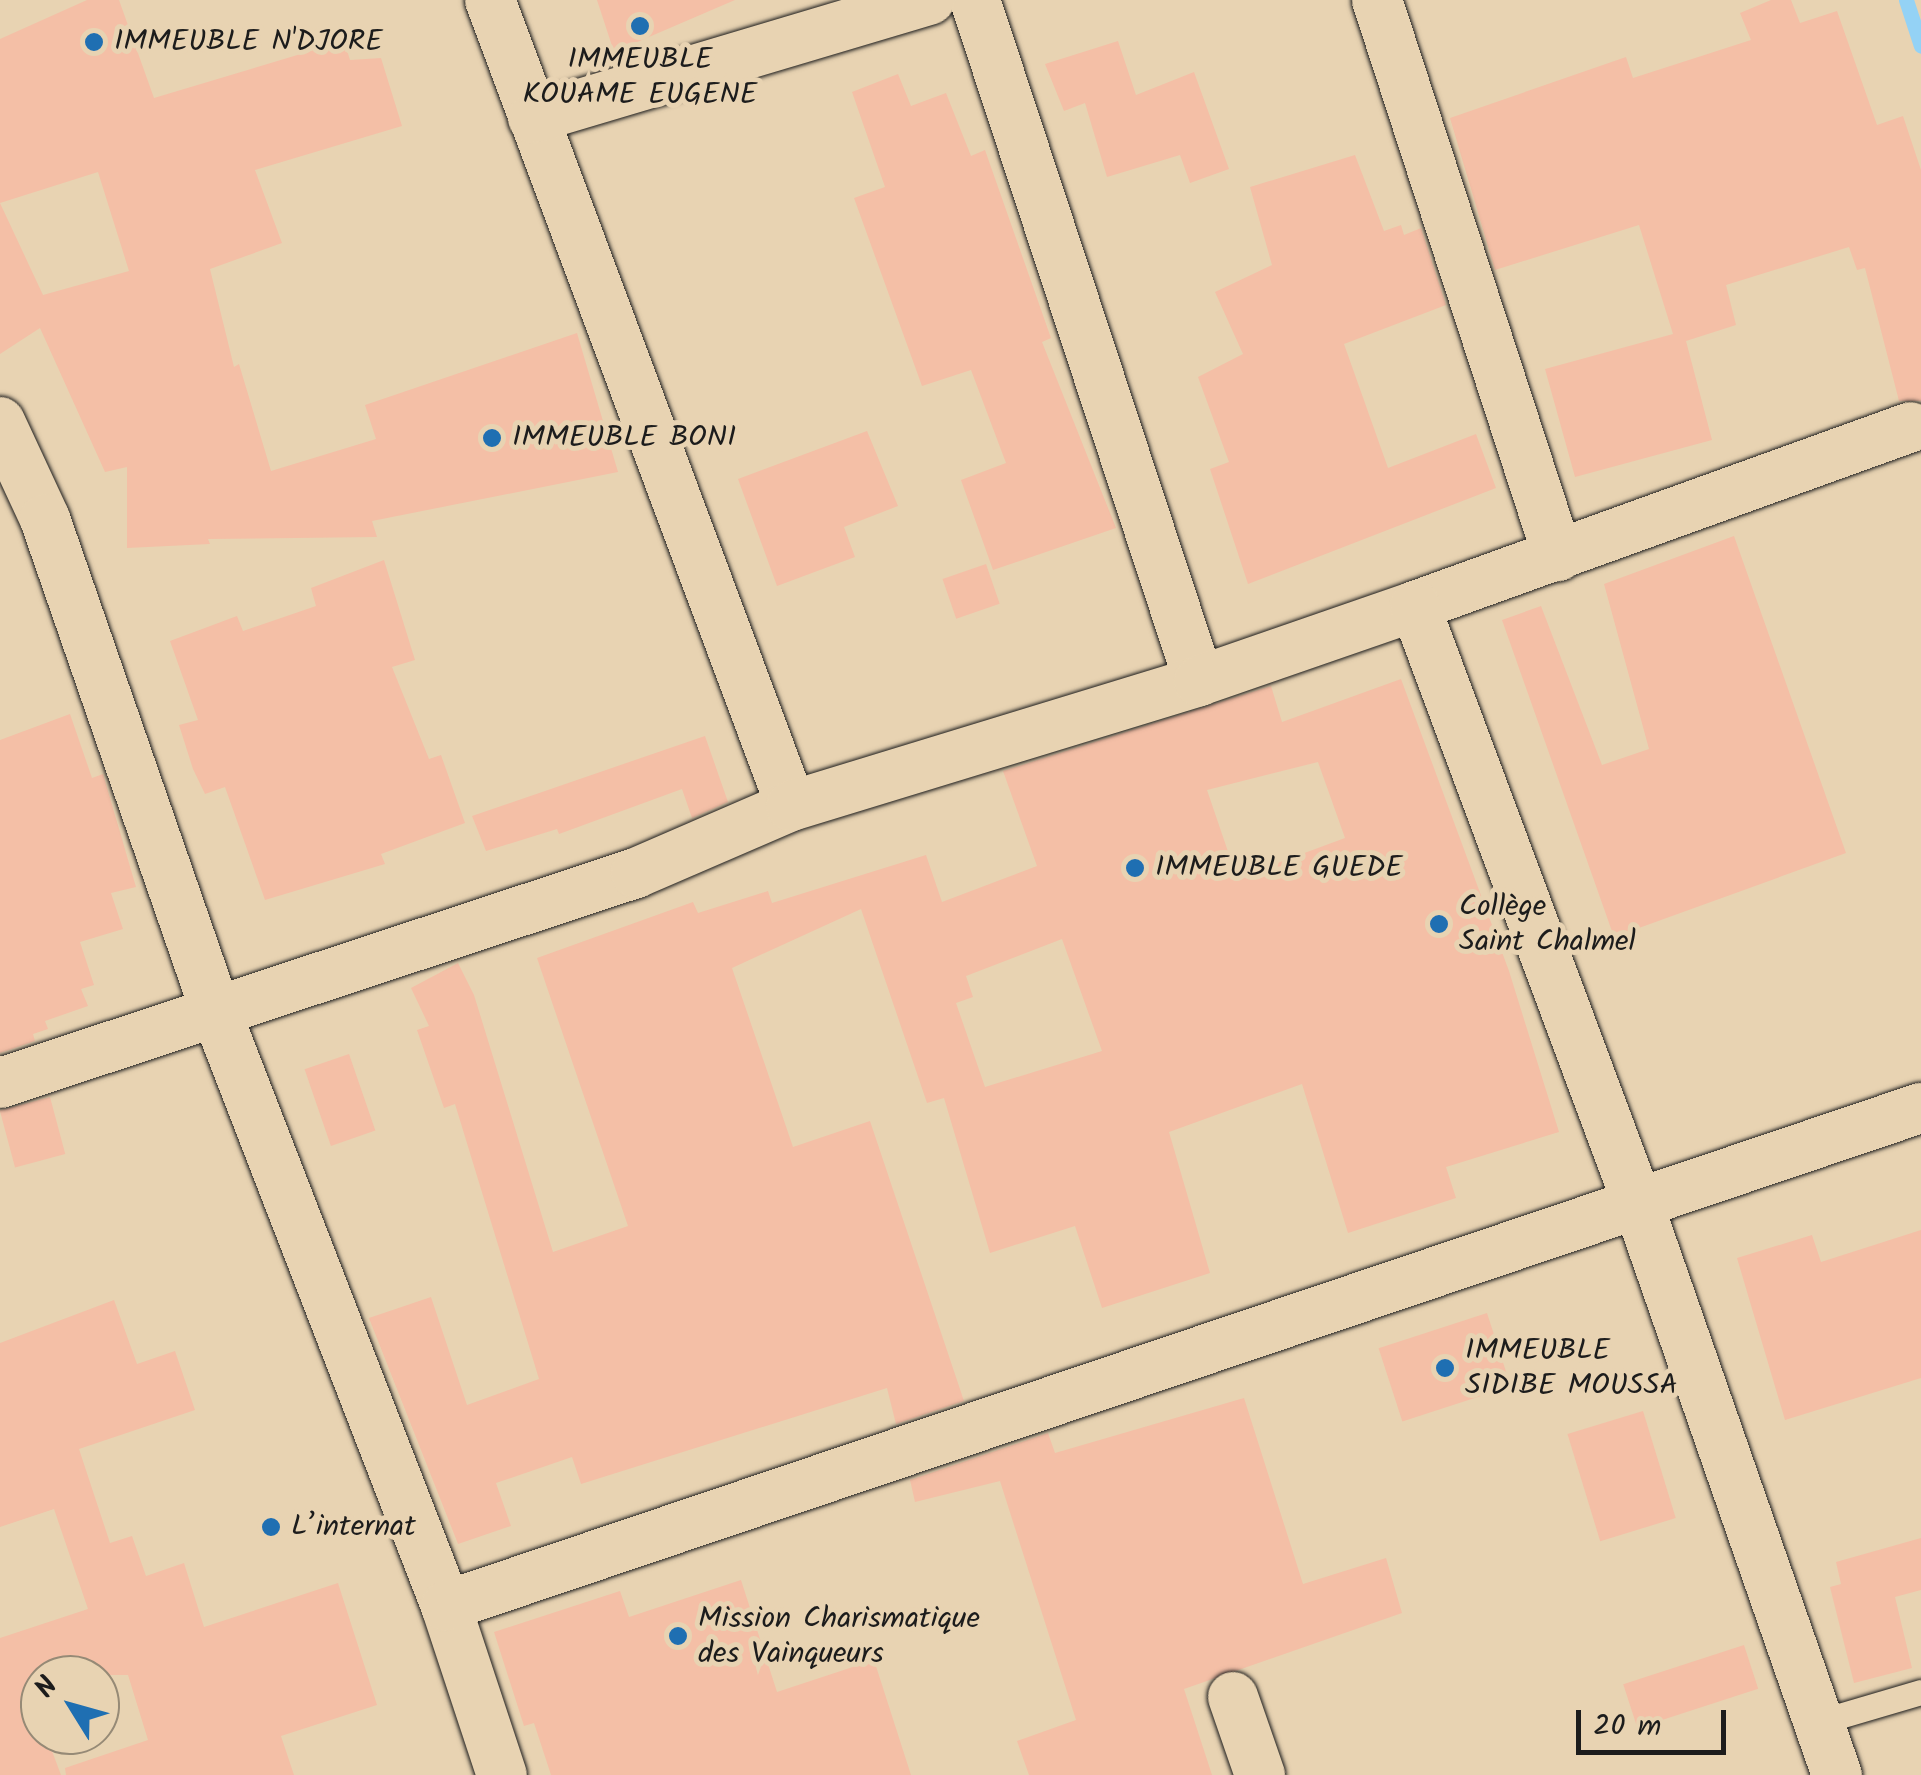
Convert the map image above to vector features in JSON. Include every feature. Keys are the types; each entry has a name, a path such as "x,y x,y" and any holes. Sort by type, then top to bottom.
{"street":[{"path":"490,0 791,806"},
{"path":"534,118 930,0"},
{"path":"975,0 1198,682"},
{"path":"1377,0 1558,556"},
{"path":"0,422 45,519 216,1012 446,1606 502,1775"},
{"path":"0,1083 636,873 791,806 1198,682 1911,427"},
{"path":"1415,606 1638,1204 1838,1775"},
{"path":"446,1606 1921,1108"},
{"path":"1233,1697 1260,1775"}],"lane":[{"path":"1819,1722 1921,1692"}],"building":[{"path":"87,0 119,0 154,98 344,41 350,60 381,58 402,126 255,170 282,243 210,269 234,367 239,364 271,471 376,439 365,405 577,333 618,472 372,521 377,537 208,539 210,544 127,548 127,467 105,472 40,328 0,354 0,39","holes":["98,172 129,271 43,295 0,203"]},
{"name":"IMMEUBLE KOUAME EUGENE","path":"597,0 735,0 614,52"},
{"path":"1771,0 1791,0 1800,23 1837,11 1877,125 1903,116 1921,170 1921,401 1899,401 1865,268 1857,270 1849,247 1726,285 1736,325 1686,341 1712,440 1575,477 1545,369 1673,334 1639,225 1495,270 1450,118 1626,57 1633,78 1751,40 1740,13"},
{"path":"1118,41 1136,95 1194,72 1229,169 1190,183 1180,155 1107,177 1085,103 1064,111 1045,64"},
{"path":"898,74 911,106 946,93 971,156 985,150 1051,338 1042,342 1116,528 993,570 961,480 1006,463 971,370 922,386 854,198 885,187 852,92"},
{"path":"1355,155 1384,231 1401,225 1404,235 1421,228 1446,305 1344,344 1388,468 1476,434 1496,488 1248,584 1210,469 1229,462 1198,377 1243,354 1215,292 1272,265 1250,187"},
{"path":"867,431 898,506 844,527 855,557 777,586 738,479"},
{"path":"1734,536 1846,853 1614,937 1502,620 1541,606 1602,765 1649,749 1604,584"},
{"path":"384,560 415,660 392,667 429,759 441,755 465,823 381,854 385,864 265,900 225,787 205,794 193,769 179,725 198,720 170,641 237,616 243,631 316,606 311,588"},
{"path":"986,564 1000,604 956,619 943,579"},
{"path":"1401,679 1509,971 1559,1132 1446,1167 1456,1198 1348,1233 1302,1084 1169,1132 1210,1273 1102,1308 1075,1226 990,1253 944,1098 927,1103 861,909 732,968 793,1147 870,1121 964,1401 896,1424 887,1388 581,1484 572,1457 496,1483 511,1526 458,1544 369,1318 431,1297 467,1405 539,1379 455,1104 444,1108 417,1030 429,1026 411,988 458,963 474,995 553,1252 628,1226 537,958 693,902 698,913 768,891 772,903 926,855 942,902 1037,866 1003,771 1271,686 1282,722","holes":["1318,762 1345,838 1237,878 1207,790","1062,939 1102,1051 985,1087 956,1003 973,997 966,976"]},
{"path":"70,714 92,778 103,774 136,887 111,893 123,929 80,942 94,985 81,989 88,1006 45,1021 48,1029 33,1034 35,1041 0,1053 0,740"},
{"path":"705,736 728,802 692,818 682,789 559,834 557,829 486,851 472,816"},
{"path":"349,1054 375,1131 331,1146 305,1069"},
{"path":"50,1097 65,1154 15,1167 0,1110"},
{"path":"1921,1230 1921,1378 1785,1420 1737,1258 1812,1235 1821,1262"},
{"path":"114,1300 137,1364 175,1351 195,1410 79,1449 110,1543 132,1536 146,1576 184,1563 204,1627 338,1583 377,1705 281,1736 294,1775 66,1775 65,1768 104,1755 120,1755 120,1749 148,1740 128,1675 120,1675 120,1655 20,1655 20,1755 54,1755 61,1775 0,1775 0,1638 88,1609 54,1509 0,1527 0,1343"},
{"name":"IMMEUBLE SIDIBE MOUSSA","path":"1487,1313 1511,1386 1402,1421 1379,1348"},
{"path":"1244,1398 1303,1584 1386,1558 1402,1613 1184,1689 1212,1775 1029,1775 1017,1741 1076,1720 1000,1481 915,1502 910,1480 1048,1433 1055,1453"},
{"path":"1643,1411 1676,1518 1600,1541 1567,1434"},
{"path":"1921,1538 1921,1590 1895,1597 1912,1668 1854,1683 1830,1587 1841,1584 1836,1562"},
{"path":"741,1580 777,1692 874,1660 911,1775 551,1775 534,1723 524,1726 494,1632 620,1591 629,1617"},
{"path":"1744,1645 1758,1689 1637,1728 1623,1684"}],"waterway":[{"path":"1906,0 1921,46"}],"place":[{"name":"IMMEUBLE KOUAME EUGENE","path":"640,26"},
{"name":"IMMEUBLE N'DJORE","path":"94,42"},
{"name":"IMMEUBLE BONI","path":"492,438"},
{"name":"IMMEUBLE GUEDE","path":"1135,868"},
{"name":"Collège Saint Chalmel","path":"1439,924"},
{"name":"IMMEUBLE SIDIBE MOUSSA","path":"1445,1368"},
{"name":"L’internat","path":"271,1527"},
{"name":"Mission Charismatique des Vainqueurs","path":"678,1636"}]}
